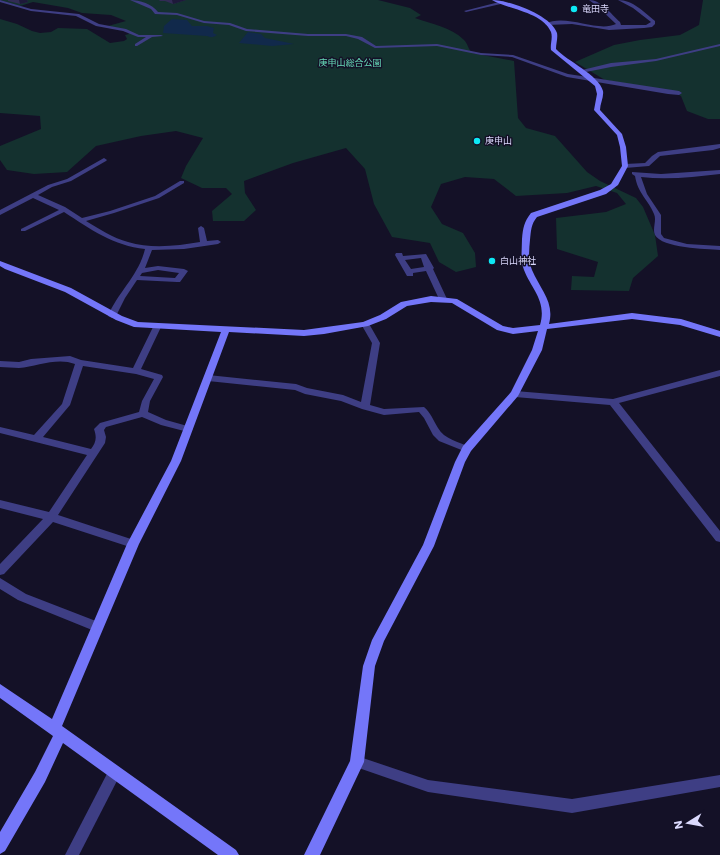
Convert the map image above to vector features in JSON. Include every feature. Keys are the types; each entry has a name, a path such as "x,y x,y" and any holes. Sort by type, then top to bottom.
{"street":[{"path":"132,0 153,8 158,13 177,14 204,22 230,24 246,30 308,36 346,35 360,38 375,47 437,45 481,54 520,58 567,75 679,94"},
{"path":"591,0 599,5 618,23 615,27"},
{"path":"620,0 635,7 653,22 653,24 644,26"},
{"path":"0,1 31,10 78,15 101,26 124,30 138,36 161,36"},
{"path":"312,855 357,762 369,666 378,640 428,546 460,462 467,449 515,394 537,350 548,315 541,292 528,270 525,258 527,228 529,221 534,215 544,211 603,192 614,185 625,166 620,135 597,110 600,92 599,88 581,71 562,59 553,49 554,34 547,24 531,13 499,1 466,10"},
{"path":"547,24 576,23 589,27 656,25"},
{"path":"137,45 150,37"},
{"path":"581,71 605,65 656,60 720,45"},
{"path":"625,166 647,165 658,154 720,146"},
{"path":"0,213 50,186 69,180 104,160"},
{"path":"625,166 638,176 644,194 658,215 658,234 662,239 687,246 720,248"},
{"path":"638,176 720,172"},
{"path":"81,220 112,212 157,197 182,182"},
{"path":"33,195 64,210 121,242 149,247 180,247 218,242"},
{"path":"24,230 64,210"},
{"path":"201,228 204,244"},
{"path":"112,316 115,308 137,275 149,252 149,247"},
{"path":"430,268 410,273 400,256 424,256 430,268 443,299"},
{"path":"0,263 22,274 70,291 112,316 137,325 304,333 365,324 383,317 404,304 430,298 454,301 500,328 513,330 632,316 681,322 720,334"},
{"path":"158,268 184,271 177,280 137,275 158,268"},
{"path":"365,324 376,343 365,408"},
{"path":"136,371 157,326"},
{"path":"0,846 40,777 97,627 133,544 176,461 226,329"},
{"path":"0,364 19,365 58,359 70,359 80,363 136,371 159,377 146,400 143,414"},
{"path":"36,439 66,405 80,363"},
{"path":"515,394 613,402 720,373"},
{"path":"208,378 296,387 305,391 343,398 365,408 384,412 421,409 428,416 435,432 440,437 467,449"},
{"path":"613,402 720,538"},
{"path":"0,571 51,517 100,443 101,437 99,429 103,426 143,414 164,423 188,428"},
{"path":"0,430 94,453"},
{"path":"0,504 51,517 133,544"},
{"path":"0,583 22,597 97,627"},
{"path":"0,690 231,855"},
{"path":"357,762 428,786 572,806 720,782"},
{"path":"72,855 115,773"}],"green space":[{"name":"庚申山総合公園","path":"0,0 378,0 410,8 421,15 415,18 441,26 459,36 472,53 514,61 518,118 526,128 555,136 587,172 600,181 636,198 643,207 655,235 658,256 633,278 629,291 571,290 572,276 594,277 598,262 557,249 556,218 606,212 626,204 617,193 596,186 567,193 516,196 494,179 465,177 441,184 431,207 442,224 463,233 475,253 476,267 456,272 439,262 430,243 392,237 374,204 365,169 346,148 293,163 244,181 245,193 256,210 244,221 213,221 212,211 232,194 226,188 202,188 181,178 186,166 203,138 176,131 141,136 96,146 67,172 34,174 7,170 0,160 0,146 41,129 40,116 0,113 0,19 40,33 51,32 58,28 87,29 110,43 124,41 127,39 125,35 129,34 126,30 108,26 126,21 111,15 82,13 68,8 33,2 20,6"},
{"path":"703,0 720,0 720,119 708,119 687,111 681,96 672,91 605,80 575,62 614,45 680,35 699,25"}],"water":[{"path":"172,19 187,20 192,26 207,26 214,28 213,33 217,35 211,37 163,33 164,26"},
{"path":"248,32 261,34 265,38 294,44 272,46 239,43"}],"place":[{"name":"竜田寺","path":"574,9"},
{"name":"庚申山","path":"477,141"},
{"name":"白山神社","path":"492,261"}]}
